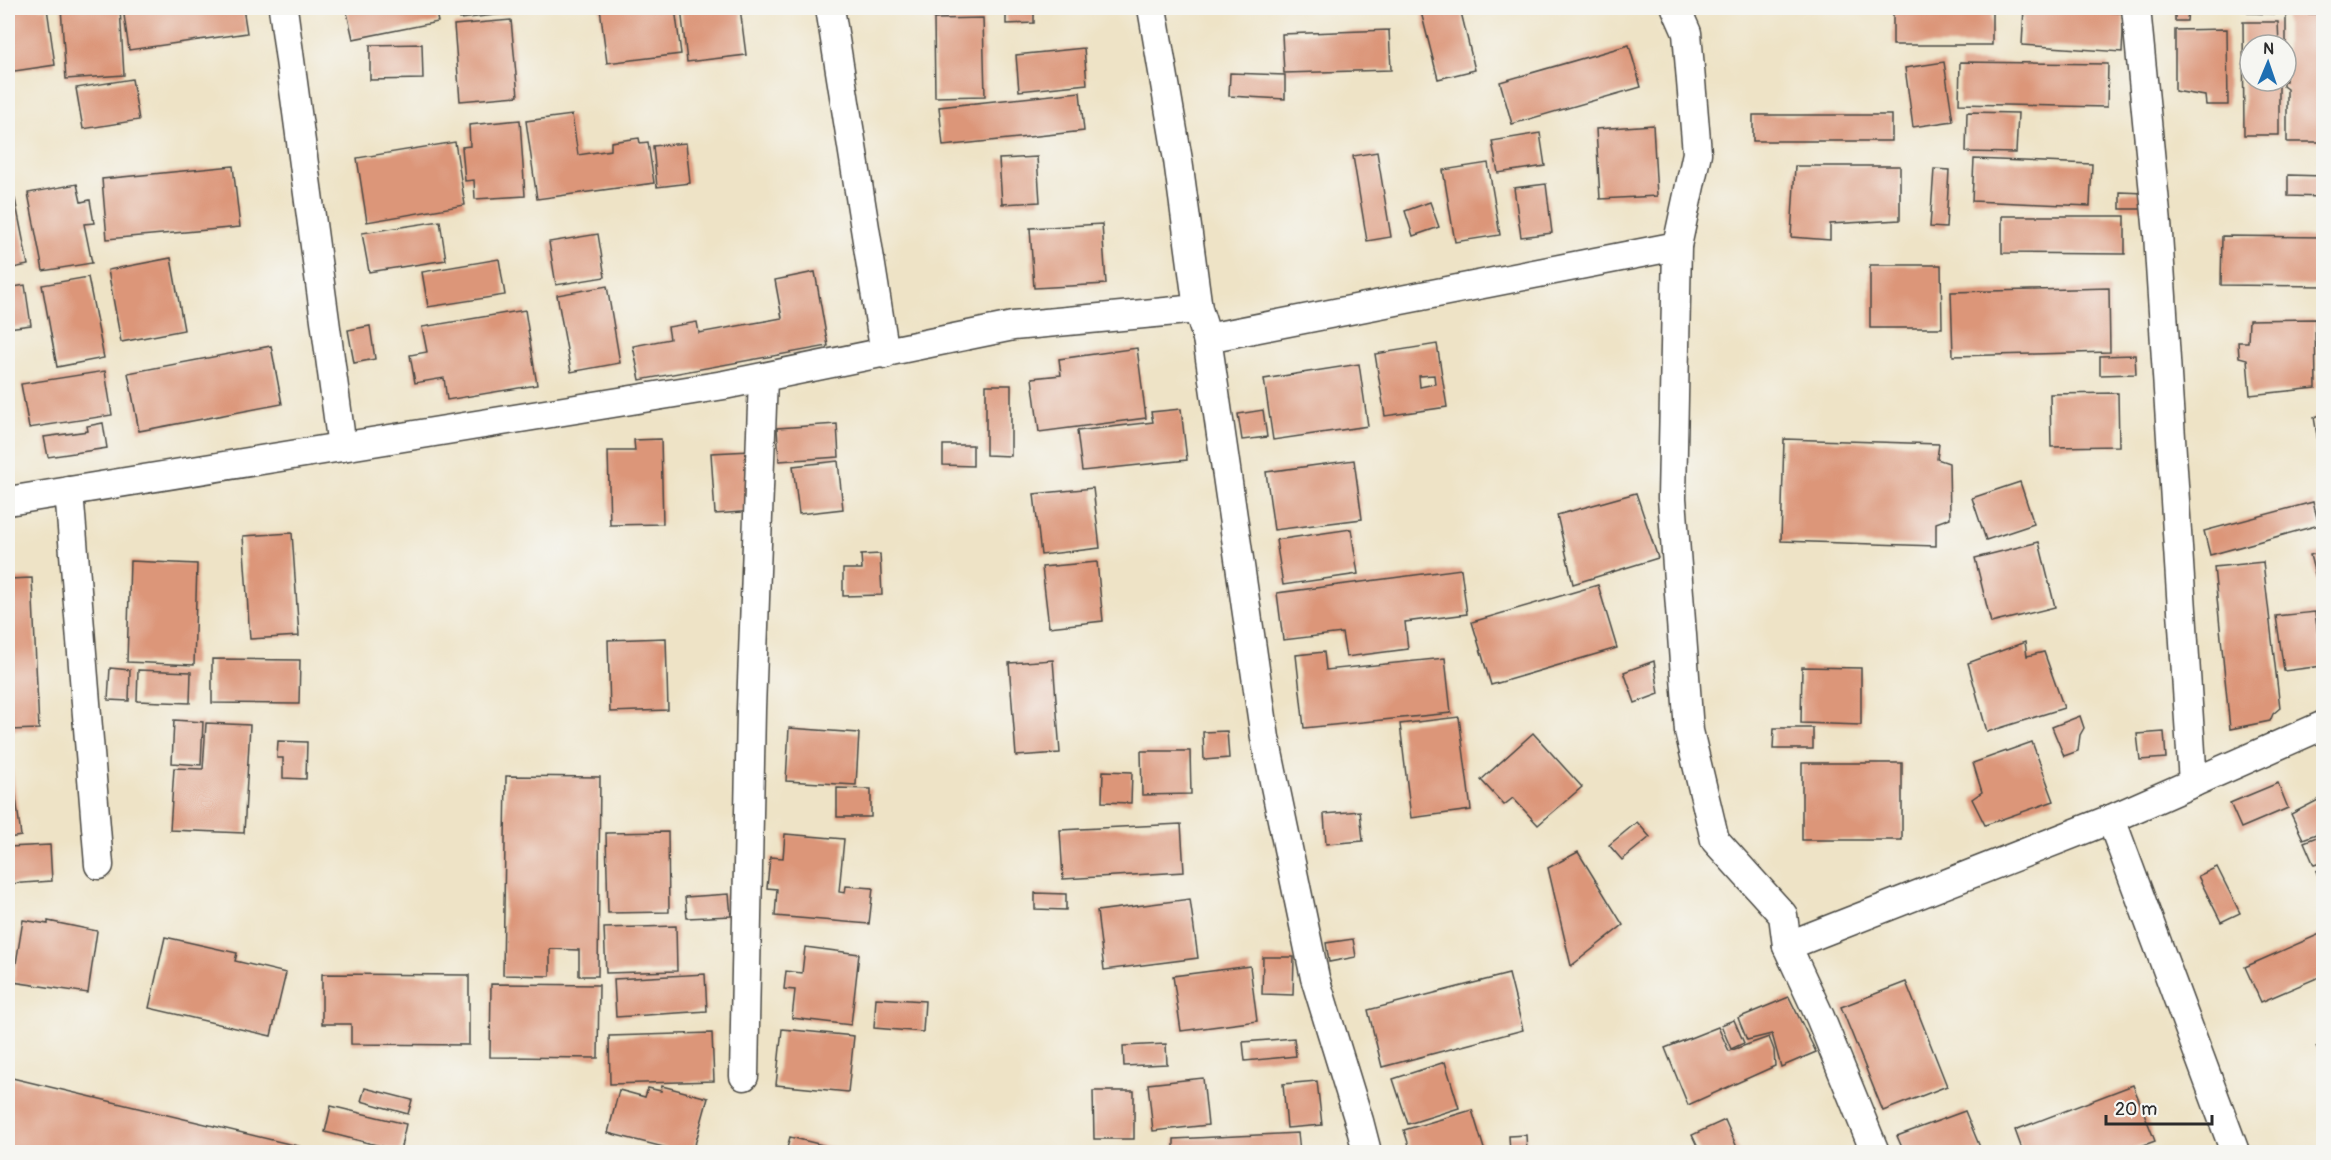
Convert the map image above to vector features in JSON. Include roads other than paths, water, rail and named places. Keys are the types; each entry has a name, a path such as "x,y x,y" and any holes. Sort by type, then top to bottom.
{"street":[{"path":"283,8 342,447"},
{"path":"830,8 885,354"},
{"path":"1152,8 1178,160 1198,309 1207,339 1265,738 1315,978 1359,1120 1366,1152"},
{"path":"1676,8 1687,33 1696,153 1677,246 1672,498 1689,731 1715,840 1783,915 1787,946 1820,1017 1875,1152"},
{"path":"2136,8 2158,234 2193,783"},
{"path":"1207,339 1677,246"},
{"path":"8,501 763,378 1013,326 1198,309"},
{"path":"744,1076 751,709 763,378"},
{"path":"69,491 99,865"},
{"path":"1787,946 2111,819 2324,725"},
{"path":"2111,819 2235,1152"}]}
